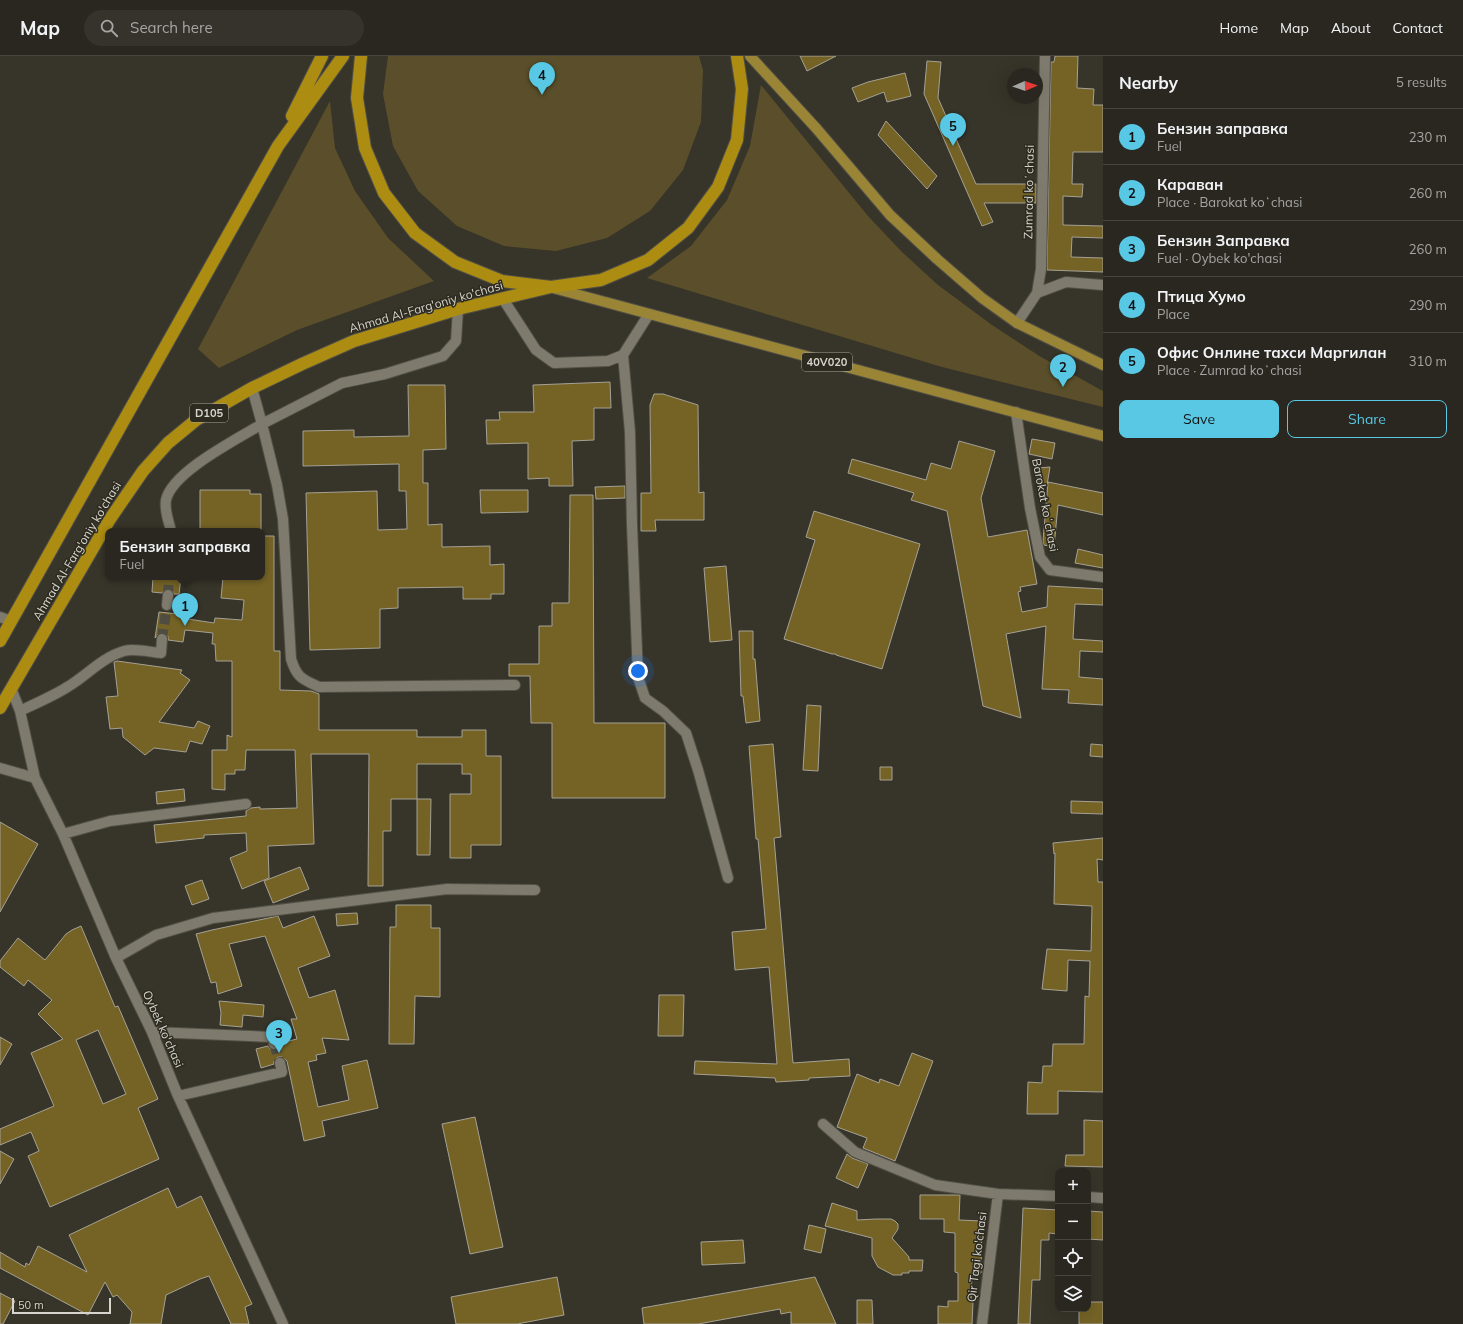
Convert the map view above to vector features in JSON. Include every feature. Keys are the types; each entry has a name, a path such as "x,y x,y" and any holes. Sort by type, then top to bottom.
{"highway":[{"path":"278,146 322,56"},
{"name":"Ahmad Al-Farg'oniy ko'chasi","path":"0,641 5,619 278,146 343,56"},
{"path":"361,56 357,98 364,148 384,193 415,233 455,262 502,281 551,287 601,280 648,260 688,228 718,187 737,140 742,89 737,56"},
{"name":"Ahmad Al-Farg'oniy ko'chasi","path":"0,708 110,519 143,471 168,443 196,420 252,388 354,341 458,309 551,287"}],"main road":[{"path":"750,56 816,128 890,215 937,259 982,298 1017,323 1100,362"},
{"name":"40V020","path":"551,287 1103,436"}],"street":[{"name":"Zumrad koʻchasi","path":"1017,323 1037,294 1041,268 1045,56"},
{"path":"1037,294 1066,282 1103,285"},
{"path":"503,299 536,350 554,363 608,360 623,356"},
{"path":"170,528 166,501 171,488 192,468 262,424 342,384 385,374 443,356 456,341 458,309"},
{"path":"649,314 623,356 630,432 632,533 638,677 645,698 686,733 698,770 728,878"},
{"path":"252,388 277,485 283,519 291,659 295,671 304,680 319,687 515,686"},
{"name":"Barokat koʻchasi","path":"1016,412 1030,508 1040,557 1050,570 1103,577"},
{"path":"20,711 70,686 104,661 124,651 161,653 162,639"},
{"name":"Oybek ko'chasi","path":"11,688 20,711 35,778 63,834 116,958 152,1032 178,1096 283,1324"},
{"path":"0,768 35,778"},
{"path":"63,834 110,821 246,804"},
{"path":"116,958 156,935 213,918 447,889 535,890"},
{"path":"152,1032 272,1037 274,1044"},
{"path":"178,1096 282,1072 280,1063"},
{"path":"823,1124 855,1152 935,1185 998,1194 1055,1196"},
{"name":"Qir Tagi ko'chasi","path":"982,1324 998,1194"},
{"path":"1091,1197 1103,1198"}],"shaded area":[{"path":"388,56 699,56 703,70 701,122 683,170 650,211 607,238 556,251 504,246 457,226 418,191 393,146 383,94"},
{"path":"761,85 868,216 901,251 938,285 992,325 1041,357 1103,391 1103,407 942,367 647,278 691,246 727,200 750,146"},
{"path":"330,101 335,148 355,191 388,238 434,281 297,330 219,368 198,349"}],"building":[{"path":"800,56 836,56 807,71"},
{"path":"1055,56 1078,56 1077,88 1094,89 1093,105 1103,105 1103,152 1073,152 1072,184 1083,184 1082,197 1063,196 1063,225 1103,226 1103,238 1072,237 1071,257 1103,258 1103,272 1047,270 1051,62 1054,62"},
{"path":"927,61 941,62 938,98 976,184 1036,184 1036,203 984,203 993,222 982,226 924,94"},
{"path":"905,73 911,96 887,102 884,92 858,102 852,88 868,82"},
{"path":"886,121 937,176 927,189 878,135"},
{"path":"610,382 611,408 594,408 594,440 572,441 573,486 549,486 549,478 528,479 528,443 487,444 486,420 500,420 499,412 534,412 533,385"},
{"path":"408,385 445,385 446,449 423,450 423,483 428,483 428,525 442,524 442,547 490,546 490,565 504,564 504,594 491,594 491,599 463,599 463,587 398,588 398,608 380,609 380,648 310,650 306,493 377,491 378,530 407,529 406,491 399,491 399,464 303,466 303,431 354,430 354,437 409,436"},
{"path":"654,394 663,394 698,405 699,493 704,492 704,520 655,520 656,531 641,531 641,493 651,493 650,405"},
{"path":"1032,439 1055,443 1052,459 1029,454"},
{"path":"959,441 995,451 981,498 988,537 1027,530 1037,584 1020,587 1021,591 1018,592 1022,612 1047,607 1048,586 1103,589 1103,605 1075,604 1073,639 1103,641 1103,652 1080,651 1079,677 1103,679 1103,705 1068,703 1069,690 1042,689 1046,626 1006,634 1021,718 983,706 947,511 911,500 914,493 848,473 852,459 926,480 931,463 951,469"},
{"path":"1050,467 1047,485 1036,483 1039,468"},
{"path":"1048,482 1103,493 1103,515 1058,505 1054,547 1044,545 1043,541"},
{"path":"625,486 625,498 596,499 595,487"},
{"path":"200,490 250,490 250,494 261,494 261,528 200,528"},
{"path":"480,490 528,490 528,512 481,513"},
{"path":"570,495 593,495 594,723 665,723 665,798 552,798 552,723 531,723 530,676 509,676 509,664 539,664 539,626 552,626 552,603 569,603"},
{"path":"814,511 920,544 882,669 784,639 815,540 806,537"},
{"path":"265,536 274,536 274,651 280,651 280,690 311,691 319,694 319,730 417,730 417,737 462,737 462,730 486,730 486,756 501,756 501,845 471,845 471,858 450,858 450,794 471,794 471,774 462,774 462,764 417,764 417,799 391,799 391,831 383,831 383,886 368,886 369,754 311,754 314,844 268,846 269,878 242,889 230,858 247,851 246,833 204,835 204,838 156,843 154,825 246,816 246,811 251,808 297,808 295,750 246,750 245,770 235,770 235,774 225,774 225,790 212,789 212,750 227,750 227,735 232,737 232,661 216,661 215,644 212,644 213,633 185,630 183,642 168,640 168,636 163,633 159,633 155,638 159,612 188,615 188,619 214,623 215,618 242,620 244,600 221,598 223,580 265,580"},
{"path":"1078,549 1103,555 1103,568 1075,563"},
{"path":"726,566 732,640 710,642 704,568"},
{"path":"153,580 181,580 179,594 174,594 172,590 168,589 165,589 162,593 152,592"},
{"path":"739,631 753,631 753,659 755,659 760,721 746,723 743,696 741,696"},
{"path":"117,661 182,670 180,673 190,680 159,722 194,728 198,721 210,726 202,744 190,741 186,752 154,748 145,755 123,737 122,728 110,729 106,697 118,696 114,662"},
{"path":"807,705 821,706 818,771 803,770"},
{"path":"773,744 781,837 774,838 793,1063 849,1059 850,1076 809,1078 809,1080 776,1082 775,1078 694,1074 695,1061 777,1064 769,967 735,970 732,932 766,929 758,839 756,839 749,746"},
{"path":"1091,744 1103,745 1103,757 1090,756"},
{"path":"880,767 892,767 892,780 880,780"},
{"path":"184,789 185,801 157,804 156,792"},
{"path":"417,799 431,799 430,855 417,855"},
{"path":"1071,801 1103,802 1103,814 1071,813"},
{"path":"0,822 38,844 0,912"},
{"path":"1103,838 1103,860 1097,859 1098,882 1103,882 1103,1092 1058,1091 1058,1114 1027,1114 1028,1082 1042,1083 1043,1066 1052,1066 1053,1044 1084,1044 1085,996 1089,997 1090,961 1068,960 1067,991 1042,989 1047,949 1091,951 1092,906 1054,904 1055,853 1054,854 1053,843"},
{"path":"300,867 309,889 273,903 264,881"},
{"path":"202,880 209,899 192,905 185,886"},
{"path":"396,905 431,905 431,928 440,928 440,997 415,996 414,1044 389,1044 390,927 396,927"},
{"path":"357,913 358,924 337,926 336,914"},
{"path":"278,916 283,928 314,916 330,956 298,968 309,998 335,990 349,1040 322,1038 326,1053 316,1055 317,1060 308,1062 318,1107 349,1100 342,1066 367,1060 378,1108 322,1121 325,1136 304,1141 287,1061 282,1057 278,1057 274,1061 274,1064 261,1068 256,1049 268,1046 270,1049 275,1050 279,1048 280,1043 297,1039 291,1019 297,1019 265,936 229,944 242,986 218,994 216,982 211,983 196,934"},
{"path":"81,926 115,1007 118,1006 158,1099 138,1108 159,1159 50,1207 28,1156 39,1151 31,1132 0,1145 0,1129 54,1106 31,1053 63,1039 38,1014 52,1000 28,980 24,986 0,967 0,961 18,938 45,960 66,934","holes":["98,1030 126,1094 103,1104 76,1040"]},
{"path":"659,995 684,995 683,1036 658,1036"},
{"path":"219,1001 264,1005 263,1017 243,1015 242,1027 220,1025 221,1013"},
{"path":"0,1037 12,1044 0,1065"},
{"path":"912,1053 933,1061 895,1161 863,1148 867,1138 837,1127 857,1074 879,1083 880,1079 899,1086"},
{"path":"475,1117 503,1247 470,1254 442,1124"},
{"path":"1084,1120 1103,1121 1103,1167 1065,1166 1066,1155 1084,1155"},
{"path":"0,1151 14,1159 0,1184"},
{"path":"847,1154 852,1158 868,1164 858,1188 836,1178"},
{"path":"168,1188 177,1208 201,1196 252,1304 245,1307 249,1324 231,1324 209,1276 166,1295 161,1324 130,1324 132,1312 117,1295 113,1297 105,1282 88,1315 0,1268 0,1252 25,1267 26,1263 29,1265 38,1246 87,1272 69,1235"},
{"path":"920,1195 960,1195 959,1220 982,1221 981,1273 972,1273 972,1324 938,1324 938,1306 948,1307 948,1301 958,1301 958,1273 955,1272 955,1233 944,1232 944,1219 920,1219"},
{"path":"832,1203 857,1211 857,1220 891,1219 895,1221 898,1224 898,1229 892,1238 909,1257 909,1260 923,1260 922,1271 909,1271 909,1273 902,1273 902,1275 893,1275 878,1267 872,1256 872,1238 825,1226"},
{"path":"1023,1208 1055,1210 1055,1234 1049,1233 1049,1240 1041,1240 1040,1280 1032,1280 1030,1324 1018,1324"},
{"path":"1091,1211 1103,1212 1103,1240 1091,1239"},
{"path":"809,1225 826,1229 821,1253 804,1249"},
{"path":"743,1240 745,1263 702,1265 701,1242"},
{"path":"557,1277 564,1315 517,1324 456,1324 451,1297"},
{"path":"815,1277 836,1324 791,1324 791,1312 781,1314 780,1309 698,1324 644,1324 642,1308"},
{"path":"0,1293 15,1301 3,1324 0,1324"},
{"path":"857,1300 872,1300 873,1324 857,1324"},
{"path":"1091,1302 1103,1302 1103,1324 1079,1324 1079,1312 1091,1312"}],"tunnel":[{"path":"168,595 169,580"},
{"path":"162,639 167,605"},
{"path":"274,1044 280,1063"}],"place":[{"name":"Птица Хумо","path":"542,95"},
{"name":"Офис Онлине тахси Маргилан","path":"953,146"},
{"name":"Караван","path":"1063,387"},
{"name":"Бензин заправка","path":"185,626"},
{"name":"Бензин Заправка","path":"279,1053"}]}
